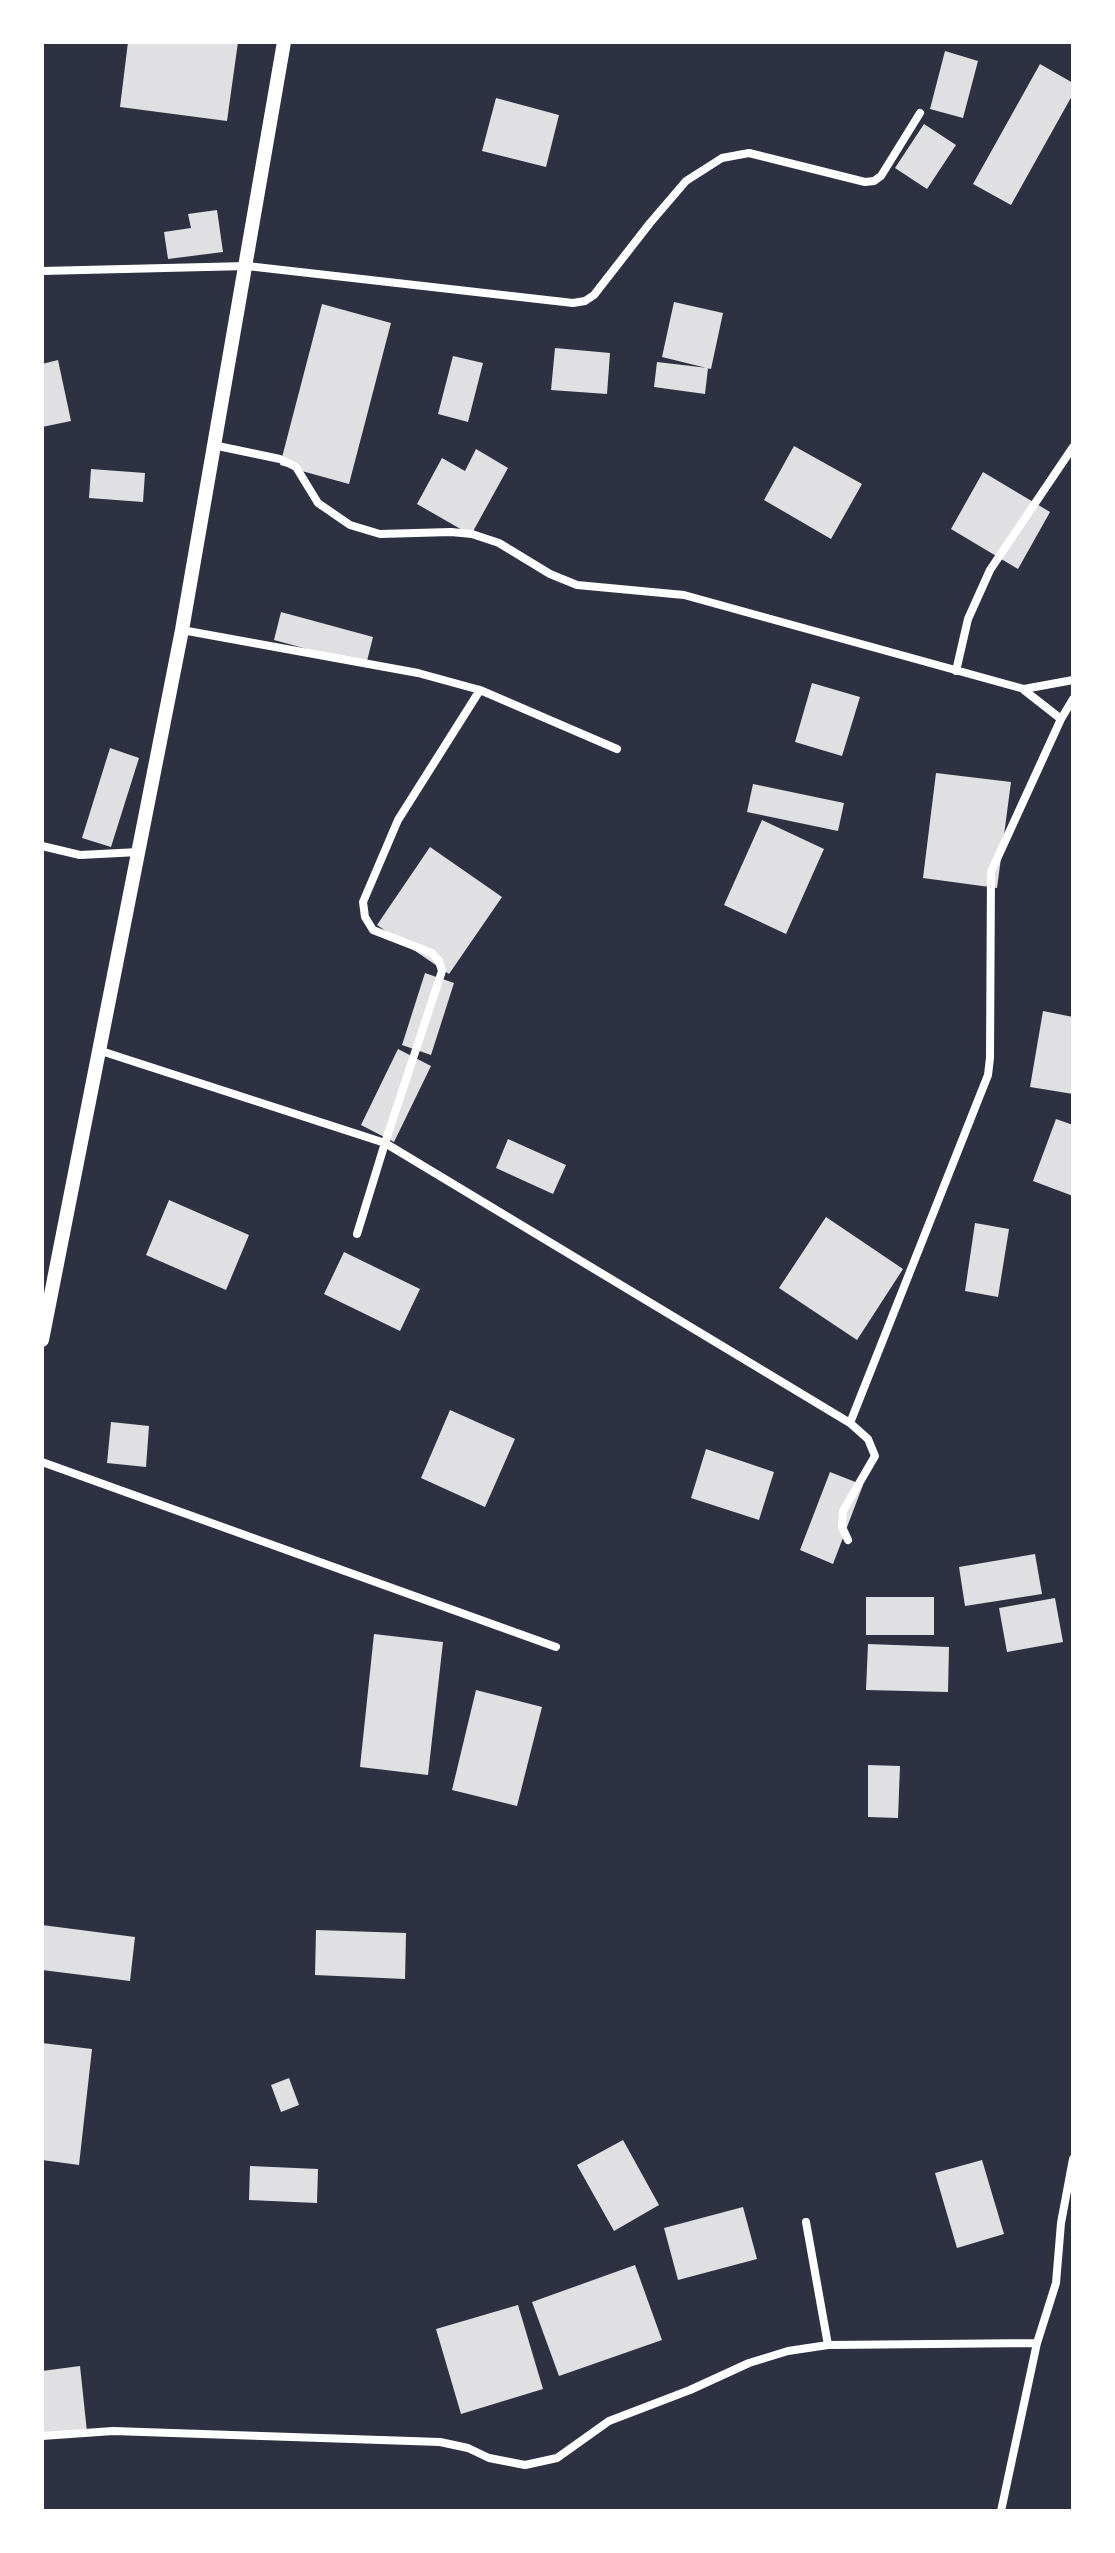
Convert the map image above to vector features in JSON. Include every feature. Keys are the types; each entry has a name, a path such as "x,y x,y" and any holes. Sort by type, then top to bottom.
{"street":[{"path":"42,1340 182,630 284,42"},
{"path":"42,271 247,266 573,303 585,301 594,295 686,181 722,158 749,153 865,182 874,181 881,176 920,113"},
{"path":"213,445 280,459 296,467 318,503 350,525 380,534 472,534 499,543 550,574 577,585 684,595 1024,689 1061,719"},
{"path":"956,671 968,619 990,570 1073,447"},
{"path":"182,630 418,673 480,690 617,749"},
{"path":"1024,689 1073,680"},
{"path":"357,1234 442,971 432,953 373,930 365,917 363,902 398,820 480,690"},
{"path":"850,1423 988,1075 991,872 1073,699"},
{"path":"42,846 80,855 140,852"},
{"path":"98,1050 385,1143 850,1423 868,1439 875,1456 843,1511 842,1527 848,1540"},
{"path":"42,1462 556,1647"},
{"path":"1001,2511 1037,2343 1056,2283 1061,2223 1073,2159"},
{"path":"806,2222 828,2345"},
{"path":"42,2436 113,2431 440,2442 468,2448 489,2458 525,2465 557,2458 609,2421 749,2363 788,2351 828,2345 1037,2343"}],"building":[{"path":"128,42 238,42 227,121 120,107"},
{"path":"945,51 978,61 963,118 930,109"},
{"path":"1040,64 1073,83 1073,94 1011,205 973,184"},
{"path":"496,98 559,115 546,167 482,151"},
{"path":"924,124 956,145 927,189 895,168"},
{"path":"217,210 223,252 168,259 164,232 191,228 188,214"},
{"path":"674,302 723,313 711,369 662,357"},
{"path":"322,304 391,323 349,484 280,465"},
{"path":"555,348 610,353 607,394 551,390"},
{"path":"453,356 483,363 468,422 438,414"},
{"path":"58,360 71,421 42,427 42,364"},
{"path":"657,362 708,368 705,394 654,387"},
{"path":"794,446 862,484 831,539 764,500"},
{"path":"476,449 508,468 471,535 417,504 442,458 465,471"},
{"path":"91,469 145,473 143,502 89,498"},
{"path":"983,472 1050,512 1018,569 951,529"},
{"path":"281,612 373,637 366,665 274,640"},
{"path":"812,683 860,697 842,756 795,742"},
{"path":"110,748 139,758 111,847 82,838"},
{"path":"936,773 1011,782 997,888 923,878"},
{"path":"753,784 844,803 838,831 747,812"},
{"path":"762,820 824,849 786,934 724,905"},
{"path":"430,847 502,897 449,974 377,925"},
{"path":"425,973 454,983 431,1055 402,1045"},
{"path":"1043,1011 1073,1017 1073,1094 1030,1087"},
{"path":"398,1049 431,1066 394,1142 361,1125"},
{"path":"1056,1119 1073,1125 1073,1196 1033,1181"},
{"path":"508,1139 566,1165 553,1194 496,1168"},
{"path":"169,1200 249,1235 226,1290 146,1255"},
{"path":"826,1217 903,1269 857,1340 779,1288"},
{"path":"975,1223 1009,1229 998,1297 965,1291"},
{"path":"344,1252 420,1289 400,1331 324,1294"},
{"path":"450,1410 515,1439 485,1507 421,1478"},
{"path":"111,1422 149,1426 146,1467 107,1463"},
{"path":"706,1449 774,1472 759,1520 691,1498"},
{"path":"830,1472 863,1485 833,1564 800,1550"},
{"path":"1035,1554 1042,1594 965,1606 959,1567"},
{"path":"866,1597 934,1597 934,1635 866,1635"},
{"path":"1055,1598 1063,1642 1007,1652 999,1608"},
{"path":"374,1634 443,1642 428,1775 360,1767"},
{"path":"868,1644 949,1647 948,1692 866,1690"},
{"path":"476,1690 542,1707 517,1806 452,1790"},
{"path":"868,1765 900,1766 898,1818 868,1817"},
{"path":"42,1925 135,1937 130,1981 42,1970"},
{"path":"316,1930 406,1933 405,1979 315,1975"},
{"path":"42,2043 92,2049 79,2165 42,2160"},
{"path":"289,2078 299,2105 281,2112 271,2085"},
{"path":"623,2140 659,2205 614,2231 577,2165"},
{"path":"982,2160 1004,2234 957,2248 935,2173"},
{"path":"250,2166 318,2169 317,2203 249,2200"},
{"path":"743,2207 757,2259 678,2280 664,2228"},
{"path":"635,2265 662,2340 559,2376 532,2302"},
{"path":"518,2305 543,2389 461,2414 436,2329"},
{"path":"80,2366 87,2432 42,2437 42,2371"}]}
